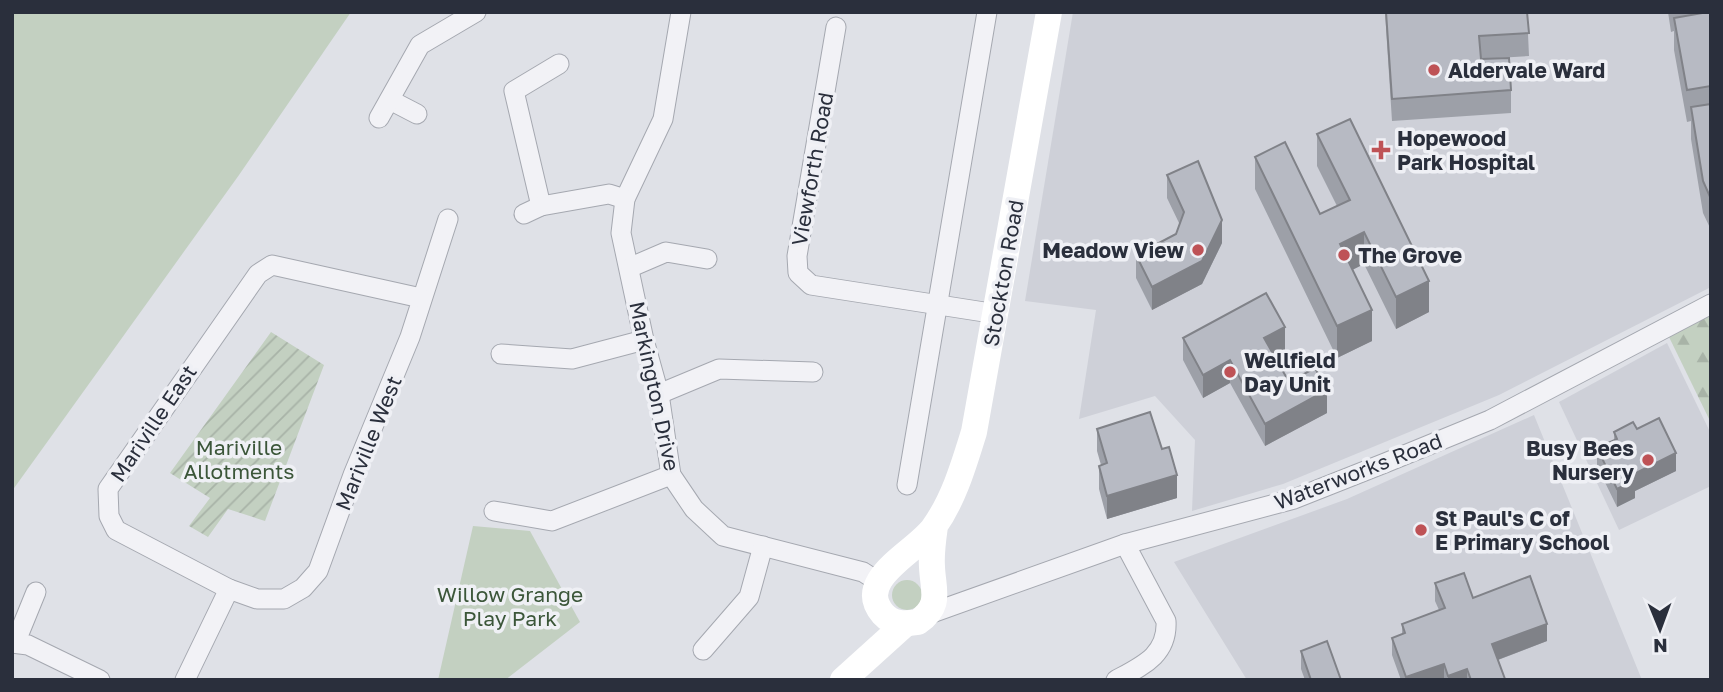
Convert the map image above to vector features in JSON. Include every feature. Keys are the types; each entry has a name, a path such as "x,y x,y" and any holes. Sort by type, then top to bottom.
{"main road":[{"name":"Stockton Road","path":"886,573 935,526 963,468 974,432 1049,12"},
{"name":"Stockton Road","path":"917,619 934,606 935,526"},
{"path":"873,655 881,612 875,592 886,573 916,564 934,582"},
{"path":"881,612 896,623 917,619"},
{"path":"843,680 917,619"}],"street":[{"path":"379,118 420,45 475,12"},
{"name":"Markington Drive","path":"681,12 663,119 625,199 621,233 631,267 644,340 659,394 671,475 694,509 723,536 863,572 886,573"},
{"path":"907,485 987,12"},
{"name":"Viewforth Road","path":"836,27 797,256 797,273 811,285 997,314"},
{"path":"559,64 514,91 532,210 609,194 625,199"},
{"path":"390,100 417,114"},
{"name":"Mariville West","path":"229,589 257,599 284,599 303,588 318,571 353,475 401,362 448,219"},
{"path":"631,267 666,252 707,259"},
{"name":"Mariville East","path":"229,589 116,530 109,516 108,489 258,274 272,265 421,298"},
{"name":"Waterworks Road","path":"917,619 988,596 1125,544 1294,499 1513,408 1711,304"},
{"path":"501,354 572,359 644,340"},
{"path":"659,394 719,369 813,372"},
{"path":"494,511 552,520 671,475"},
{"path":"1116,680 1157,655 1167,634 1166,621 1125,544"},
{"path":"703,650 749,597 763,546"},
{"name":"Waterworks Road","path":"934,582 970,598 988,596"},
{"path":"185,680 229,589"},
{"path":"36,592 14,642 100,680"}],"shaded area":[{"name":"Hopewood Park Hospital","path":"1073,12 1711,12 1711,287 1499,395 1283,484 1192,511 1195,440 1155,396 1079,419 1096,310 1025,301"},
{"name":"Busy Bees Nursery","path":"1667,343 1711,434 1711,486 1619,530 1559,402"},
{"name":"St Paul's C of E Primary School","path":"1534,415 1642,680 1247,680 1174,562 1347,499"}],"green space":[{"path":"12,12 351,12 239,175 12,491"},
{"path":"1711,315 1711,423 1669,337"},
{"name":"Mariville Allotments","path":"271,332 324,365 265,521 228,509 208,537 189,526 210,498 170,473"},
{"name":"Willow Grange Play Park","path":"473,526 530,531 580,622 505,680 438,680"},
{"path":"907,580 913,581 921,589 921,601 913,609 907,610 901,609 893,601 892,595 893,589 901,581"}],"building":[{"name":"Aldervale Ward","path":"1386,12 1527,12 1529,33 1479,36 1481,59 1509,58 1511,90 1392,99"},
{"path":"1711,12 1711,86 1687,90 1674,18"},
{"path":"1711,104 1711,199 1703,181 1691,107"},
{"path":"1350,119 1429,281 1396,297 1364,232 1340,244 1372,310 1337,326 1255,157 1285,142 1320,214 1350,200 1317,134"},
{"path":"1198,161 1222,220 1202,261 1152,287 1136,255 1176,234 1184,212 1167,175"},
{"path":"1266,293 1285,327 1264,338 1289,382 1315,368 1327,390 1265,424 1230,360 1203,375 1183,338"},
{"path":"1150,412 1162,449 1169,447 1177,475 1107,496 1099,466 1107,463 1097,429"},
{"path":"1659,418 1676,453 1632,475 1635,480 1617,489 1597,448 1617,439 1614,432 1633,422 1637,429"},
{"path":"1464,573 1473,598 1530,576 1547,624 1492,644 1505,679 1471,680 1467,669 1448,676 1444,664 1406,677 1392,638 1405,633 1402,624 1445,608 1435,583"},
{"path":"1327,641 1341,680 1311,680 1301,651"}],"place":[{"name":"Aldervale Ward","path":"1434,70"},
{"name":"Hopewood Park Hospital","path":"1381,150"},
{"name":"Meadow View","path":"1198,250"},
{"name":"The Grove","path":"1344,255"},
{"name":"Wellfield Day Unit","path":"1230,372"},
{"name":"Busy Bees Nursery","path":"1648,460"},
{"name":"St Paul's C of E Primary School","path":"1421,530"}]}
